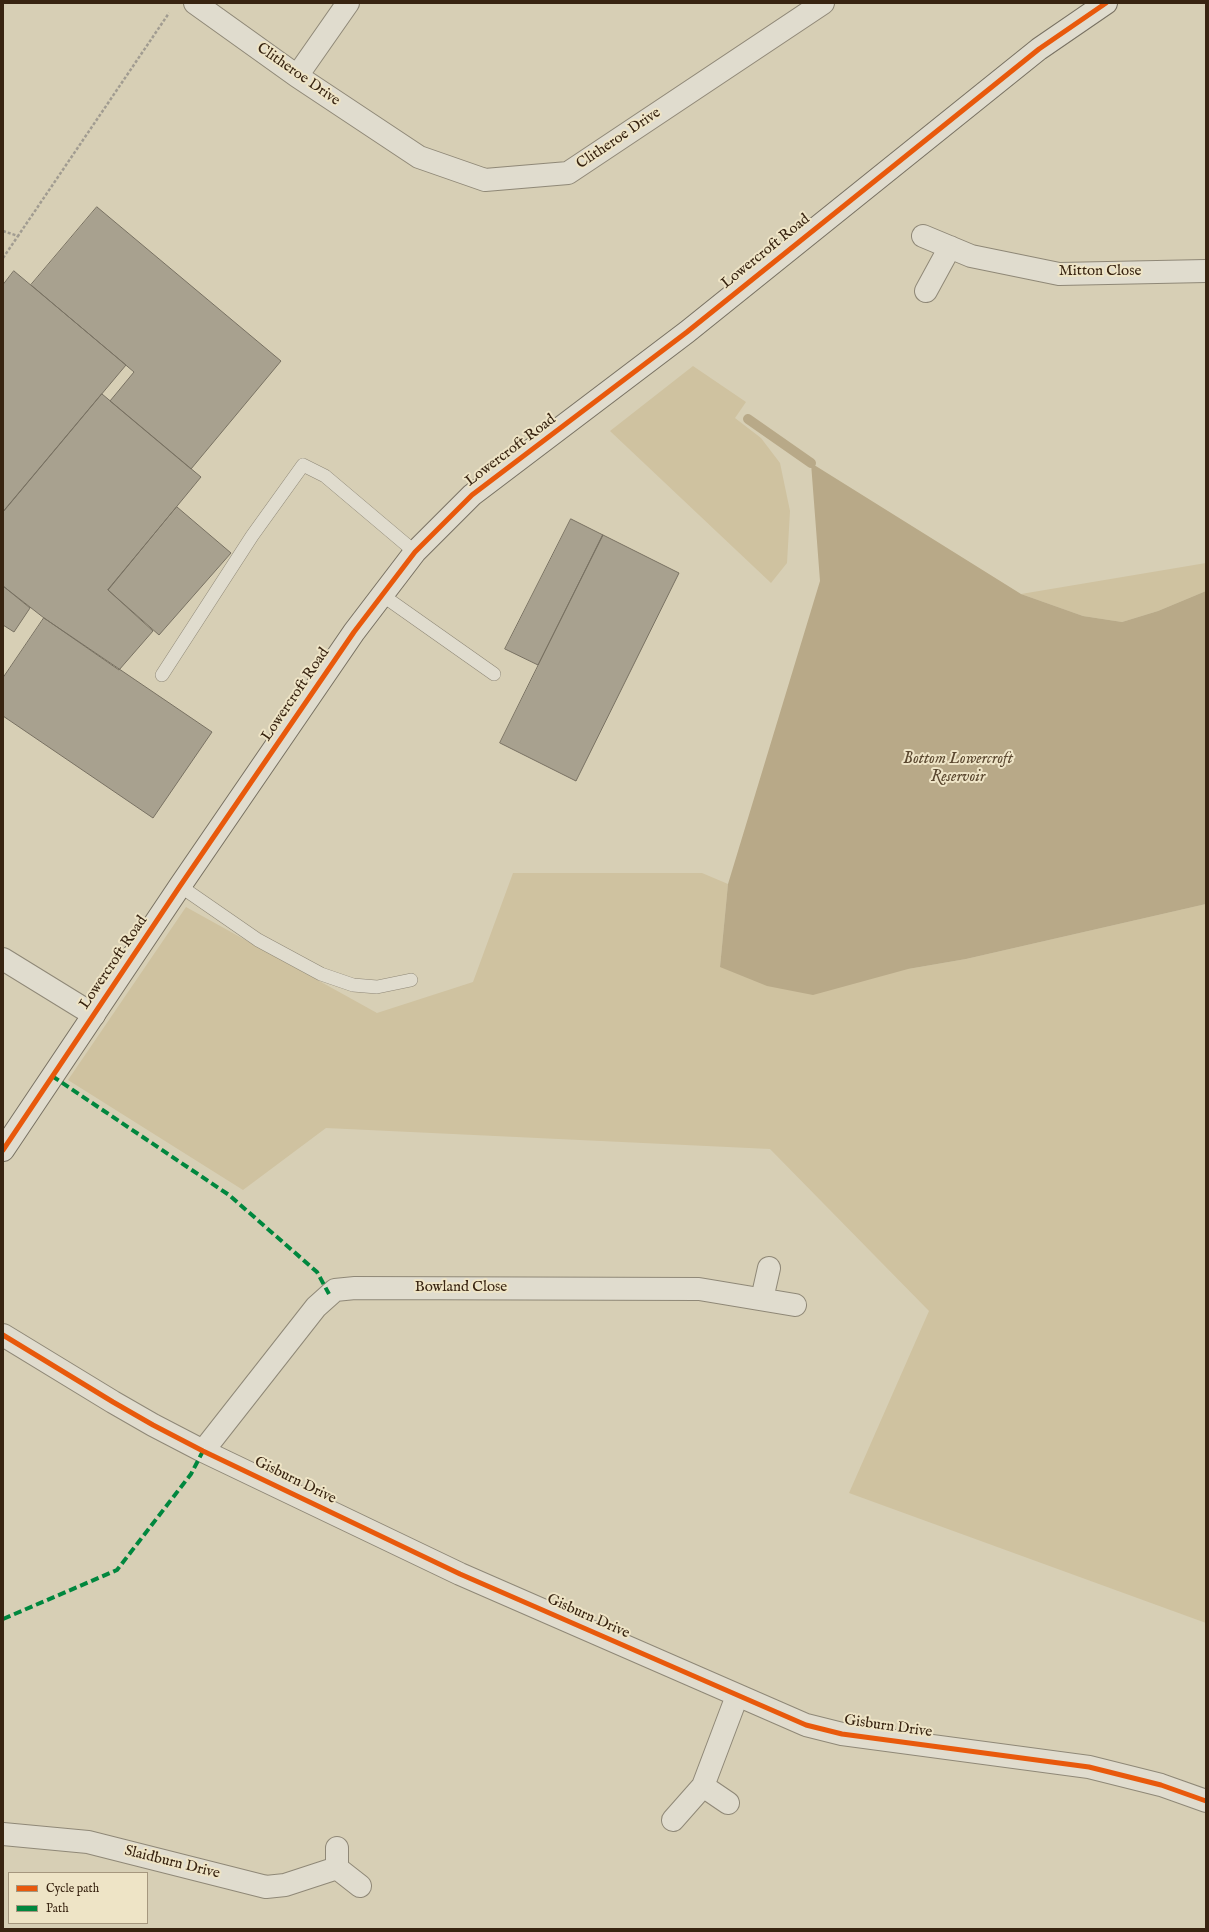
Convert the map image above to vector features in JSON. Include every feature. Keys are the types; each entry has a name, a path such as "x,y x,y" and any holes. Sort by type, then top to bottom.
{"street":[{"name":"Clitheroe Drive","path":"196,3 297,76 419,156 485,180 568,173 823,3"},
{"path":"297,76 348,3"},
{"name":"Lowercroft Road","path":"3,1150 180,886 354,632 415,552 472,495 687,332 1039,49 1106,3"},
{"name":"Mitton Close","path":"923,236 971,256 1059,274 1206,271"},
{"path":"926,292 950,247"},
{"path":"3,959 94,1015"},
{"path":"762,1299 769,1268"},
{"name":"Bowland Close","path":"203,1451 316,1307 335,1290 355,1288 698,1289 795,1305"},
{"name":"Gisburn Drive","path":"3,1335 153,1426 203,1451 460,1574 806,1725 842,1734 1089,1767 1161,1785 1206,1801"},
{"path":"673,1820 703,1786 738,1696"},
{"path":"703,1786 728,1803"},
{"name":"Slaidburn Drive","path":"3,1834 88,1842 266,1887 285,1885 337,1858 360,1886"}],"lane":[{"path":"162,675 252,536 302,464 325,476 415,552"},
{"path":"382,595 494,674"},
{"path":"180,886 258,940 321,974 353,985 377,987 411,980"}],"path":[{"path":"3,258 172,10"},
{"path":"3,231 18,236"}],"shaded area":[{"path":"693,366 746,402 735,418 761,438 780,463 790,511 787,563 771,583 610,431"},
{"path":"1206,563 1206,591 1158,611 1122,622 1083,616 1021,594"},
{"path":"513,873 702,873 728,884 720,967 908,969 966,959 1206,904 1206,1623 849,1493 929,1311 770,1149 326,1128 243,1190 68,1080 186,907 377,1013 473,982"}],"water":[{"name":"Bottom Lowercroft Reservoir","path":"811,463 1021,594 1083,616 1122,622 1158,611 1206,591 1206,904 966,959 908,969 813,995 767,986 720,967 728,884 820,581"}],"building":[{"path":"97,207 281,361 191,469 110,401 134,372 31,285"},
{"path":"14,271 126,365 3,512 3,285"},
{"path":"102,394 201,477 108,590 153,631 119,670 44,618 3,586 3,512"},
{"path":"177,507 231,553 159,635 108,590"},
{"path":"571,519 603,535 538,665 505,649"},
{"path":"603,535 679,573 576,781 500,743"},
{"path":"3,586 30,608 14,632 3,625"},
{"path":"44,618 212,732 153,818 3,716 3,678"}],"waterway":[{"path":"748,419 811,463"}],"marked path":[{"path":"52,1076 229,1195 317,1272 329,1294"},
{"path":"3,1619 117,1570 191,1474 203,1451"}],"cycle path":[{"path":"3,1150 180,886 354,632 415,552 472,495 687,332 1039,49 1106,3"},
{"path":"3,1335 113,1402 203,1451 460,1574 806,1725 842,1734 1089,1767 1161,1785 1206,1801"}]}
